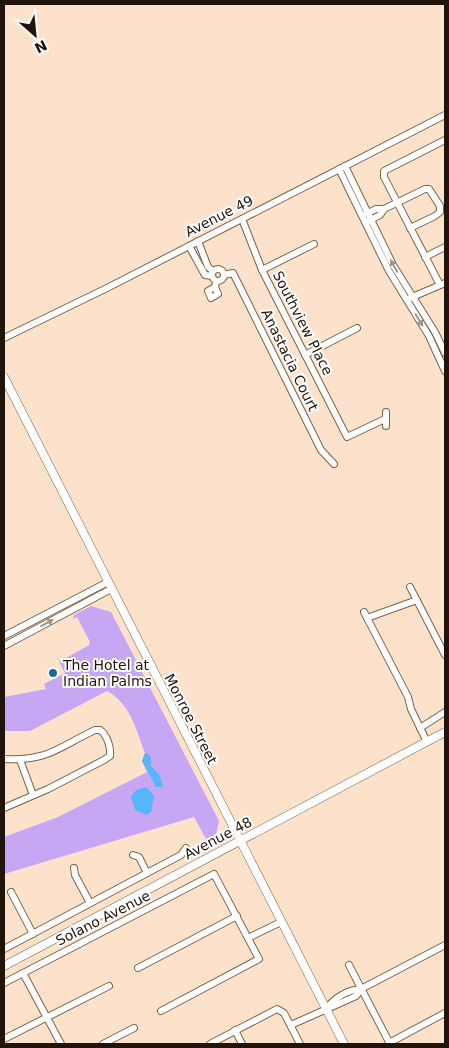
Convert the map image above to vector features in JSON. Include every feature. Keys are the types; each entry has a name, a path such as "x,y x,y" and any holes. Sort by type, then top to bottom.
{"main road":[{"name":"Monroe Street","path":"4,377 344,1044"},
{"name":"Avenue 48","path":"4,966 445,732"}],"street":[{"name":"Avenue 49","path":"4,338 445,115"},
{"path":"412,301 442,284 410,228 384,177 384,171 445,140"},
{"path":"342,168 367,218 394,265 445,371"},
{"path":"367,218 397,202 425,189 429,189 434,193 440,206 438,214 410,228"},
{"name":"Southview Place","path":"242,219 262,270 347,437 385,419"},
{"path":"198,241 214,279"},
{"path":"262,270 314,244"},
{"path":"189,246 205,275 221,281 224,275"},
{"path":"425,257 445,247"},
{"name":"Anastacia Court","path":"214,279 220,269 224,275 232,273 321,450 334,464"},
{"path":"412,301 445,353"},
{"path":"305,355 356,328"},
{"path":"4,636 110,585"},
{"path":"4,646 110,585"},
{"path":"410,587 445,655"},
{"path":"417,600 365,615 408,697 427,742"},
{"path":"419,726 445,712"},
{"path":"4,759 20,760 47,756 91,732 100,730 105,734 110,750 110,756 4,808"},
{"path":"20,760 33,795"},
{"path":"4,949 181,855 186,848"},
{"path":"133,855 139,857 147,873"},
{"path":"74,868 75,876 90,903"},
{"name":"Solano Avenue","path":"4,984 214,874 236,916"},
{"path":"11,892 33,934"},
{"path":"138,968 236,916 248,938 259,959 161,1011"},
{"path":"248,938 281,922"},
{"path":"291,1025 326,1009 333,1000 354,990 361,989 445,945"},
{"path":"349,965 389,1044 445,1013"},
{"path":"24,973 61,1044"},
{"path":"4,1039 46,1016 109,986"},
{"path":"210,1044 274,1010 280,1010 291,1025 300,1044"},
{"path":"103,1044 134,1028"},
{"path":"235,1030 242,1044"}],"shaded area":[{"path":"91,606 111,612 219,821 215,839 210,842 212,845 210,846 194,817 4,874 4,837 58,817 147,772 142,761 145,753 132,718 122,703 107,691 30,731 4,731 4,697 46,689 44,684 65,673 59,662 89,645 90,642 77,617 73,619 74,615"}],"water":[{"path":"145,753 150,755 151,766 160,776 163,787 156,787 142,761"},
{"path":"146,787 154,795 151,812 146,815 135,810 131,797 136,790"}],"place":[{"name":"The Hotel at Indian Palms","path":"53,673"}]}
